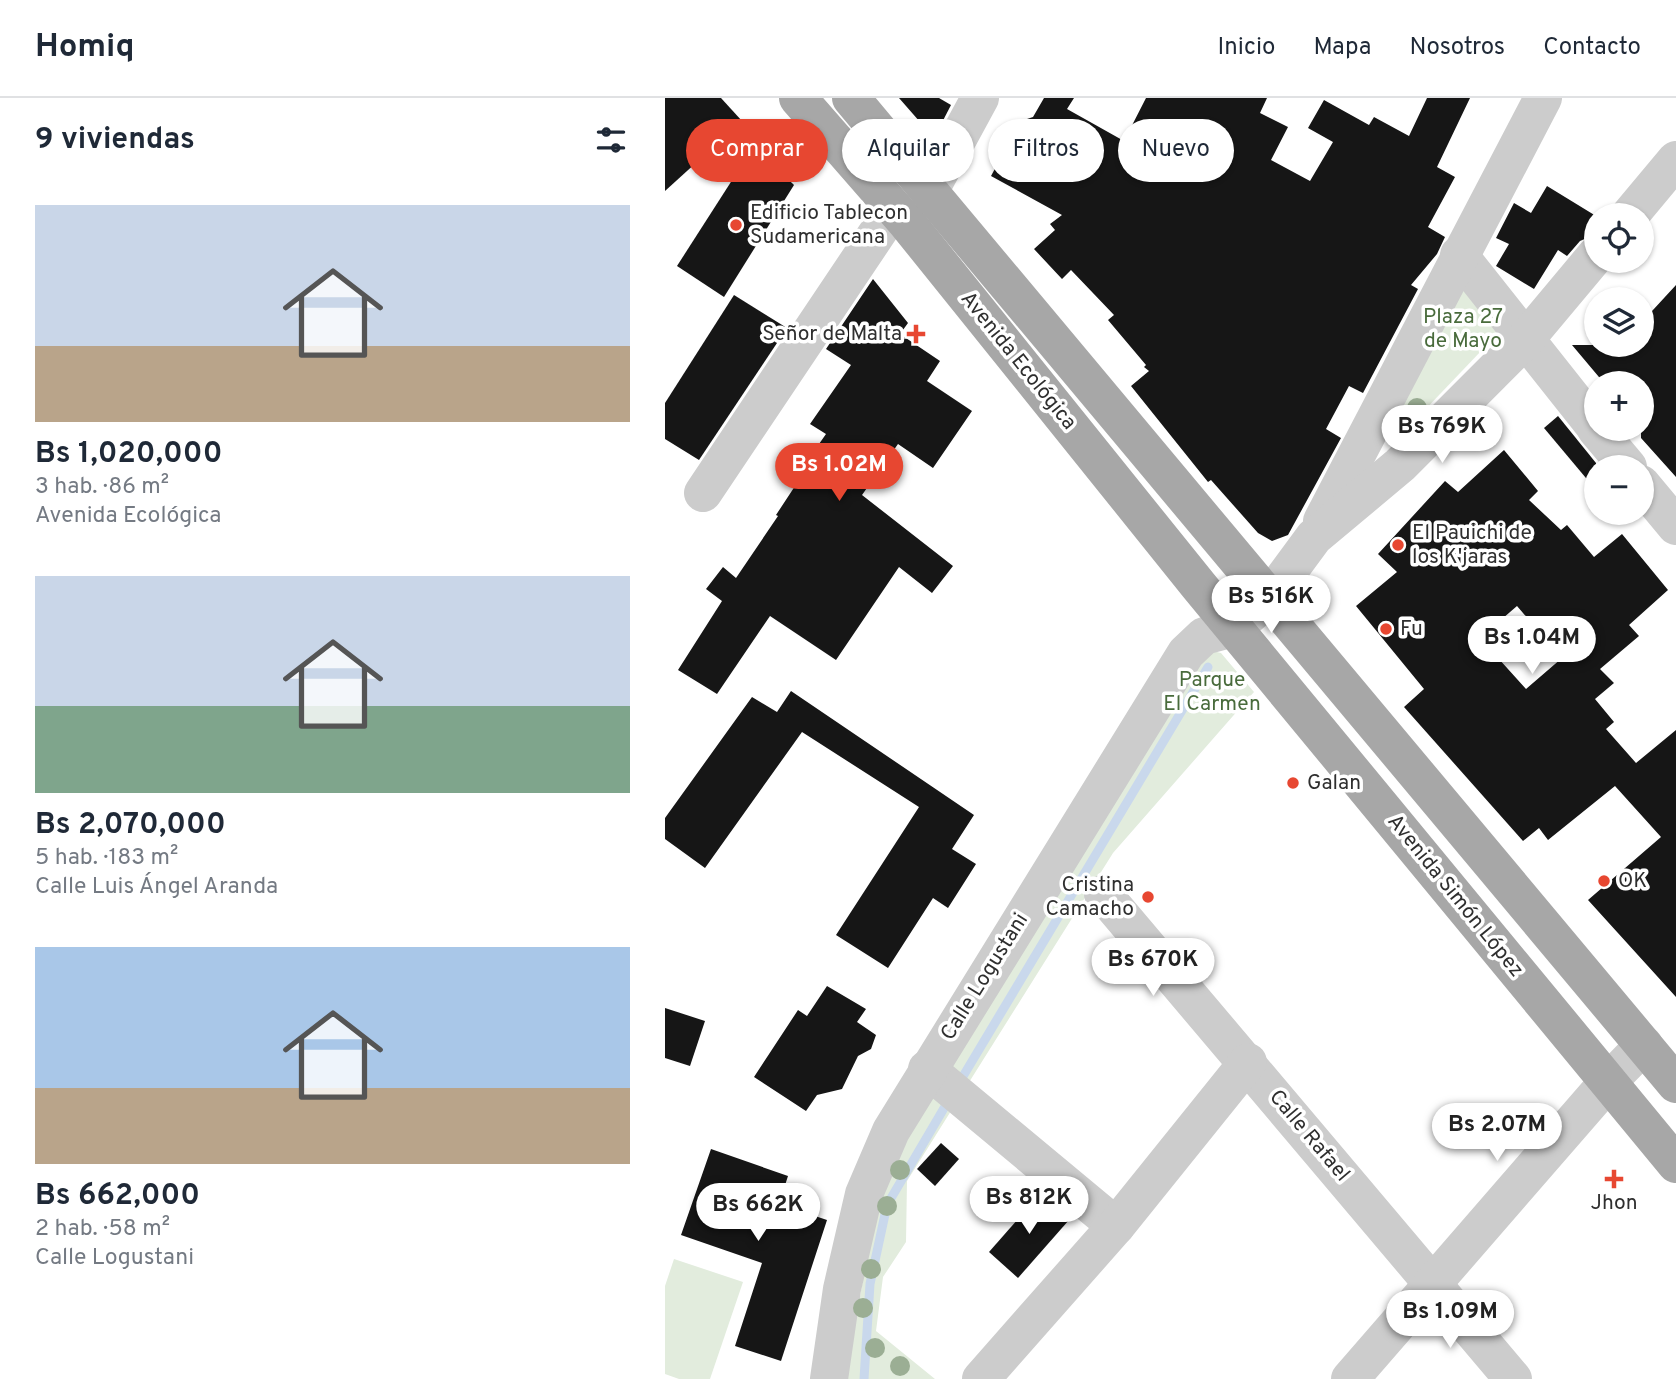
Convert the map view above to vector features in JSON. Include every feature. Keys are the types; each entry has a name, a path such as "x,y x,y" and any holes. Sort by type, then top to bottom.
{"main road":[{"name":"Avenida Ecológica","path":"798,98 894,208 1234,628"},
{"name":"Avenida Ecológica","path":"851,98 1269,598"},
{"path":"1269,598 1676,1084"},
{"name":"Avenida Simón López","path":"1234,628 1676,1164"}],"street":[{"path":"929,192 980,98"},
{"path":"1234,628 1269,598 1314,537 1543,98"},
{"path":"1640,203 1676,160"},
{"path":"703,493 894,208"},
{"path":"1459,256 1584,414"},
{"path":"1314,537 1400,465 1524,341 1584,269"},
{"path":"1607,441 1618,455"},
{"path":"1654,500 1676,526"},
{"name":"Calle Logustani","path":"829,1379 842,1289 864,1194 891,1131 946,1084 1186,653 1204,636 1234,628"},
{"name":"Calle Rafael","path":"1103,894 1248,1062 1513,1379"},
{"path":"1350,1379 1607,1083 1644,1045"},
{"path":"981,1379 1116,1226 1248,1062"},
{"path":"946,1084 1116,1226"}],"green space":[{"name":"Plaza 27 de Mayo","path":"1459,279 1502,329 1420,415 1406,420 1397,416"},
{"name":"Parque El Carmen","path":"1213,651 1221,653 1254,692 1113,853 907,1181 906,1242 883,1277 876,1331 935,1379 845,1379 877,1203 920,1113 1194,662"},
{"path":"674,1259 743,1282 710,1379 679,1379 665,1374 665,1286"}],"building":[{"path":"665,98 721,98 740,119 686,119 686,172 665,191"},
{"path":"899,98 939,98 951,105 944,119 917,119"},
{"path":"1044,98 1074,98 1067,109 1085,119 1027,119 1033,117"},
{"path":"1146,98 1267,98 1260,113 1288,127 1271,160 1310,181 1333,142 1308,128 1324,100 1369,125 1374,117 1409,136 1427,98 1470,98 1437,167 1455,177 1428,227 1445,237 1437,254 1411,285 1418,289 1363,393 1349,386 1326,429 1341,438 1288,535 1272,541 1258,533 1211,480 1208,482 1131,386 1149,371 1108,320 1114,315 1071,270 1062,279 1034,249 1055,230 1050,224 1062,215 1002,182 1104,182 1104,130 1118,138 1118,182 1234,182 1234,119 1135,119"},
{"name":"Edificio Tablecon Sudamericana","path":"731,182 791,182 794,185 724,297 677,266"},
{"path":"1547,186 1584,209 1584,239 1567,256 1558,250 1534,289 1496,266 1509,244 1496,238 1514,203 1531,213"},
{"path":"873,279 908,323 900,334 940,361 927,381 972,411 933,468 898,444 862,495 953,566 932,593 899,567 836,660 770,616 717,694 678,670 722,601 706,589 723,567 736,578 778,516 776,515 799,480 796,477 826,434 810,424 851,365 826,349"},
{"path":"1676,285 1676,477 1644,441 1654,441 1654,371 1594,371 1572,345 1584,345 1584,357 1654,357 1654,309"},
{"path":"734,295 787,328 699,460 665,439 665,403"},
{"path":"1558,416 1590,455 1584,455 1584,476 1544,428"},
{"path":"1504,450 1538,491 1529,500 1561,530 1567,525 1594,557 1622,534 1668,590 1629,625 1639,636 1600,669 1614,683 1595,699 1614,722 1606,729 1636,763 1676,730 1676,997 1588,900 1661,837 1615,786 1548,840 1539,828 1523,841 1404,707 1424,689 1356,606 1397,572 1378,554 1445,481 1458,492","holes":["1517,606 1562,658 1526,689 1480,638"]},
{"path":"791,691 974,815 952,849 976,864 948,908 933,898 888,968 836,935 919,807 802,732 705,868 665,839 665,818 752,697 777,712"},
{"path":"827,986 866,1009 857,1022 876,1035 871,1049 858,1056 842,1089 817,1095 806,1111 754,1077 798,1010 807,1016"},
{"path":"665,1008 705,1021 690,1066 665,1058"},
{"path":"941,1143 959,1159 935,1186 917,1169"},
{"path":"711,1149 788,1176 779,1204 827,1220 781,1361 735,1346 762,1263 681,1235"},
{"path":"1039,1195 1069,1220 1018,1278 989,1252"}],"waterway":[{"path":"959,1083 1208,667"},
{"path":"864,1379 870,1284 887,1205 950,1098"}],"place":[{"name":"Edificio Tablecon Sudamericana","path":"736,225"},
{"name":"Señor de Malta","path":"916,334"},
{"name":"El Pauichi de los K'jaras","path":"1398,545"},
{"name":"Fu","path":"1386,629"},
{"name":"Galan","path":"1293,783"},
{"name":"OK","path":"1604,881"},
{"name":"Cristina Camacho","path":"1148,897"},
{"name":"Jhon","path":"1614,1179"}]}
